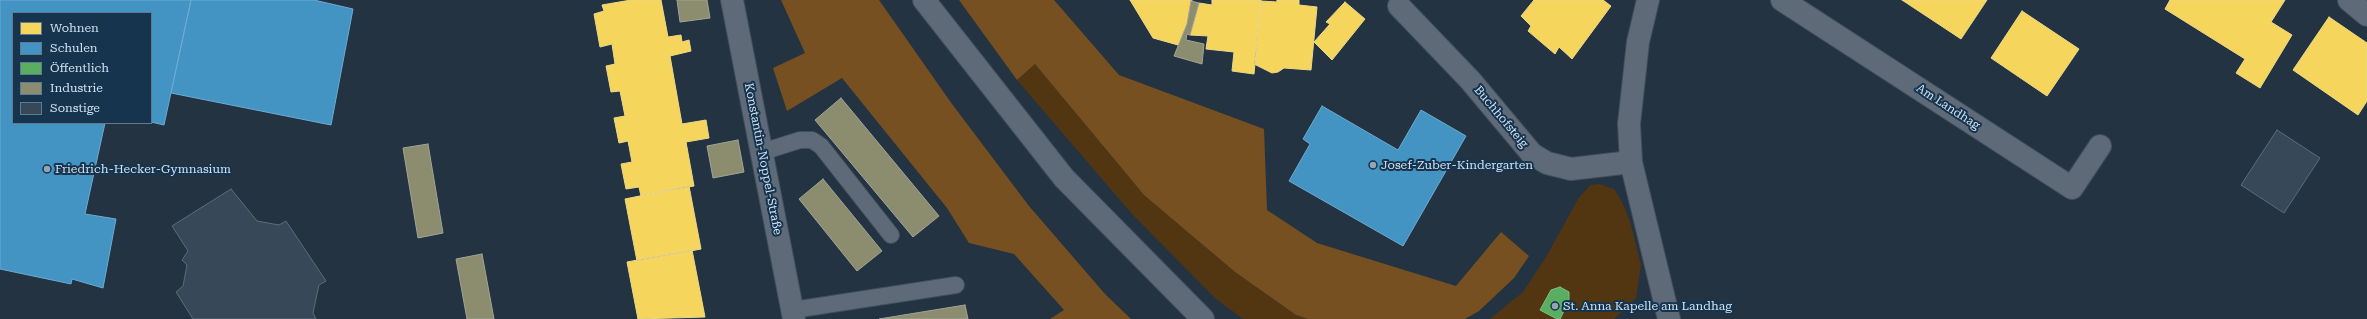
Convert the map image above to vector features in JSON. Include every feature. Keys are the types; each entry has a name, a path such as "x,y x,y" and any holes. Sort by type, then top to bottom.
{"street":[{"name":"Konstantin-Noppel-Straße","path":"732,0 794,314"},
{"path":"924,0 1064,178 1202,316"},
{"path":"1648,0 1638,42 1629,124 1631,162 1669,319"},
{"name":"Am Landhag","path":"1782,0 2072,188 2100,146"},
{"path":"2349,0 2367,15"},
{"name":"Buchhofsteig","path":"1399,6 1470,80 1532,154 1547,163 1571,169 1631,162"}],"lane":[{"path":"762,152 800,140 812,140 821,146 891,235"},
{"path":"794,314 956,285"}],"shaded area":[{"path":"781,0 879,0 952,104 1029,206 1105,294 1131,319 1050,319 1064,310 1014,254 969,243 947,208 842,78 787,111 773,68 805,53"},
{"path":"959,0 1054,0 1119,75 1264,129 1267,210 1317,243 1456,286 1501,232 1529,256 1514,278 1479,311 1465,319 1308,319 1296,315 1235,272 1144,195 1035,64 1017,80"},
{"path":"1035,64 1144,195 1235,272 1296,315 1308,319 1243,319 1216,299 1132,214 1017,80"},
{"path":"1599,184 1614,189 1622,202 1630,221 1641,265 1636,298 1614,319 1490,319 1523,292 1546,257 1578,199 1590,185"}],"building: Wohnen":[{"path":"631,0 661,0 668,37 681,35 682,42 689,40 691,51 670,56 682,124 706,120 709,138 686,142 694,186 641,196 639,187 626,189 621,164 632,162 628,141 619,143 614,118 625,116 620,91 611,92 606,66 615,64 612,44 600,47 594,14 604,11 602,5"},
{"path":"1130,0 1192,0 1187,24 1178,45 1153,38"},
{"path":"1212,0 1261,0 1254,74 1232,71 1234,52 1206,49 1208,36 1190,35 1199,3 1212,5"},
{"path":"1277,0 1299,0 1299,5 1317,7 1311,70 1284,68 1278,72 1272,73 1254,64 1261,1 1277,2"},
{"path":"1534,0 1603,0 1611,6 1572,59 1559,47 1555,54 1528,31 1531,26 1521,16"},
{"path":"1902,0 1987,0 1961,39"},
{"path":"2170,0 2285,0 2271,22 2292,35 2260,88 2236,73 2245,59 2165,9"},
{"path":"1345,2 1365,19 1332,60 1314,42 1330,24 1326,22"},
{"path":"2022,11 2079,49 2047,96 1991,58"},
{"path":"2329,17 2367,43 2367,101 2358,115 2293,70"},
{"path":"689,186 701,249 637,261 625,199"},
{"path":"692,250 705,317 638,319 627,262"}],"building: Schulen":[{"name":"Friedrich-Hecker-Gymnasium","path":"0,0 191,0 164,125 152,122 152,12 12,12 12,124 105,124 85,214 116,219 103,288 72,279 71,284 0,269"},
{"path":"191,0 314,0 353,9 331,125 171,93"},
{"name":"Josef-Zuber-Kindergarten","path":"1322,106 1398,150 1421,110 1466,136 1403,246 1289,181 1310,144 1303,139"}],"building: Öffentlich":[{"name":"St. Anna Kapelle am Landhag","path":"1560,287 1569,292 1569,301 1560,319 1557,319 1540,310 1551,290"}],"building: Industrie":[{"path":"677,0 707,0 710,18 680,22"},
{"path":"1191,1 1199,3 1190,35 1187,34 1186,40 1204,44 1202,64 1174,56 1187,24"},
{"path":"841,98 939,216 913,237 815,120"},
{"path":"738,140 744,172 713,178 707,146"},
{"path":"428,144 443,233 418,238 403,148"},
{"path":"823,179 882,251 857,271 799,199"},
{"path":"482,254 494,319 467,319 456,259"},
{"path":"965,305 968,319 879,319"}],"building: Sonstige":[{"path":"2277,130 2320,158 2284,213 2241,185"},
{"path":"231,189 257,221 279,225 286,221 326,281 319,285 313,313 316,319 193,319 176,292 183,286 187,265 182,260 188,251 172,226"}],"place":[{"name":"Josef-Zuber-Kindergarten","path":"1373,165"},
{"name":"Friedrich-Hecker-Gymnasium","path":"47,169"},
{"name":"St. Anna Kapelle am Landhag","path":"1555,306"}]}
